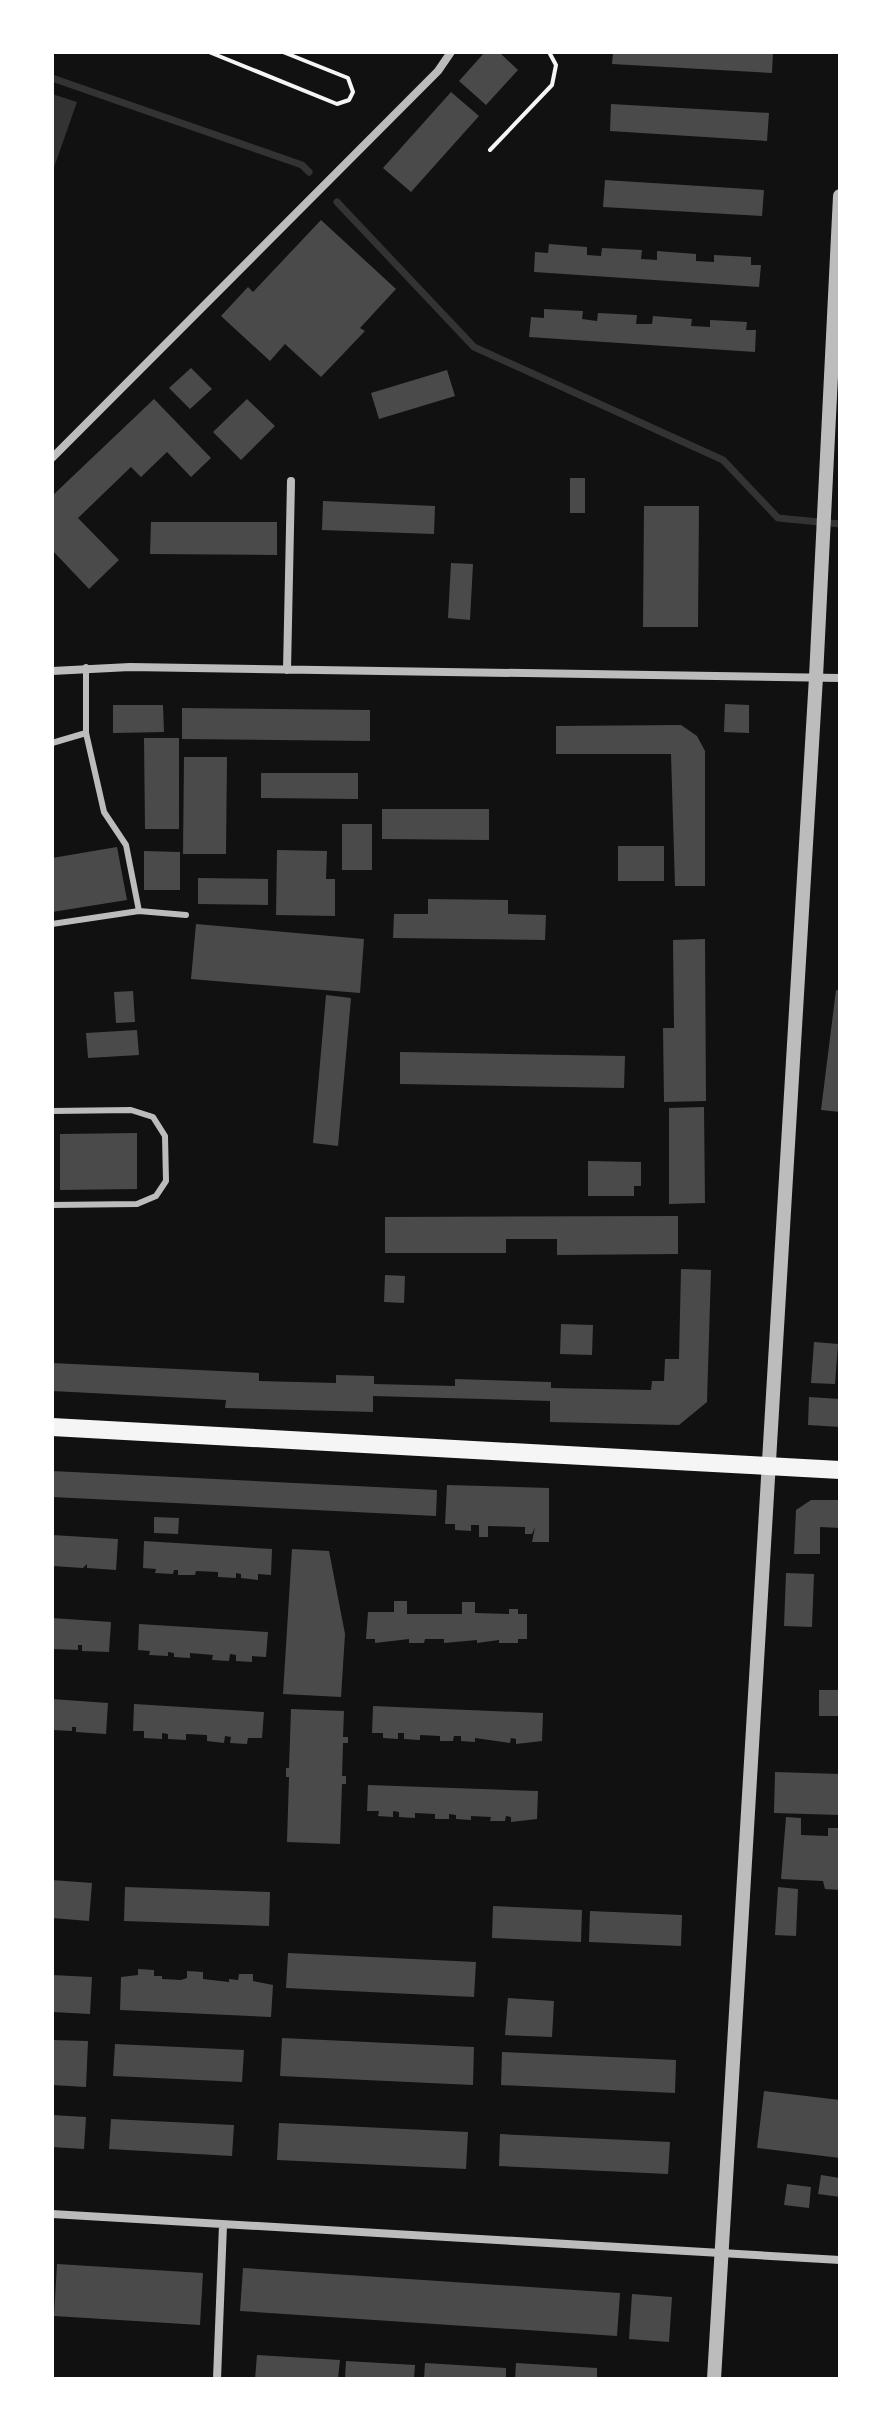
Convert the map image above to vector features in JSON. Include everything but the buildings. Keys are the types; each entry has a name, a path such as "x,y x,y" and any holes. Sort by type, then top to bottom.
{"highway":[{"path":"52,1427 840,1470"}],"street":[{"path":"52,458 427,83 451,52"},
{"path":"714,2379 766,1464 816,677 840,196"},
{"path":"287,670 291,481"},
{"path":"52,671 86,667 840,678"},
{"path":"52,2214 840,2260"},
{"path":"217,2379 223,2225"}],"lane":[{"path":"86,667 86,733 104,812 126,845 139,911"},
{"path":"52,743 86,733"},
{"path":"52,924 139,911 186,915"},
{"path":"52,1111 131,1110 153,1117 165,1136 166,1181 156,1196 137,1204 52,1205"}],"path":[{"path":"209,52 337,104 349,100 353,92 348,78 283,52"},
{"path":"352,52 365,52"},
{"path":"490,150 552,85 556,65 549,52"}],"shaded area":[{"path":"52,94 77,102 52,173"}],"waterway":[{"path":"52,78 302,165 309,172"},
{"path":"337,202 474,347 723,460 778,518 840,524"}]}
